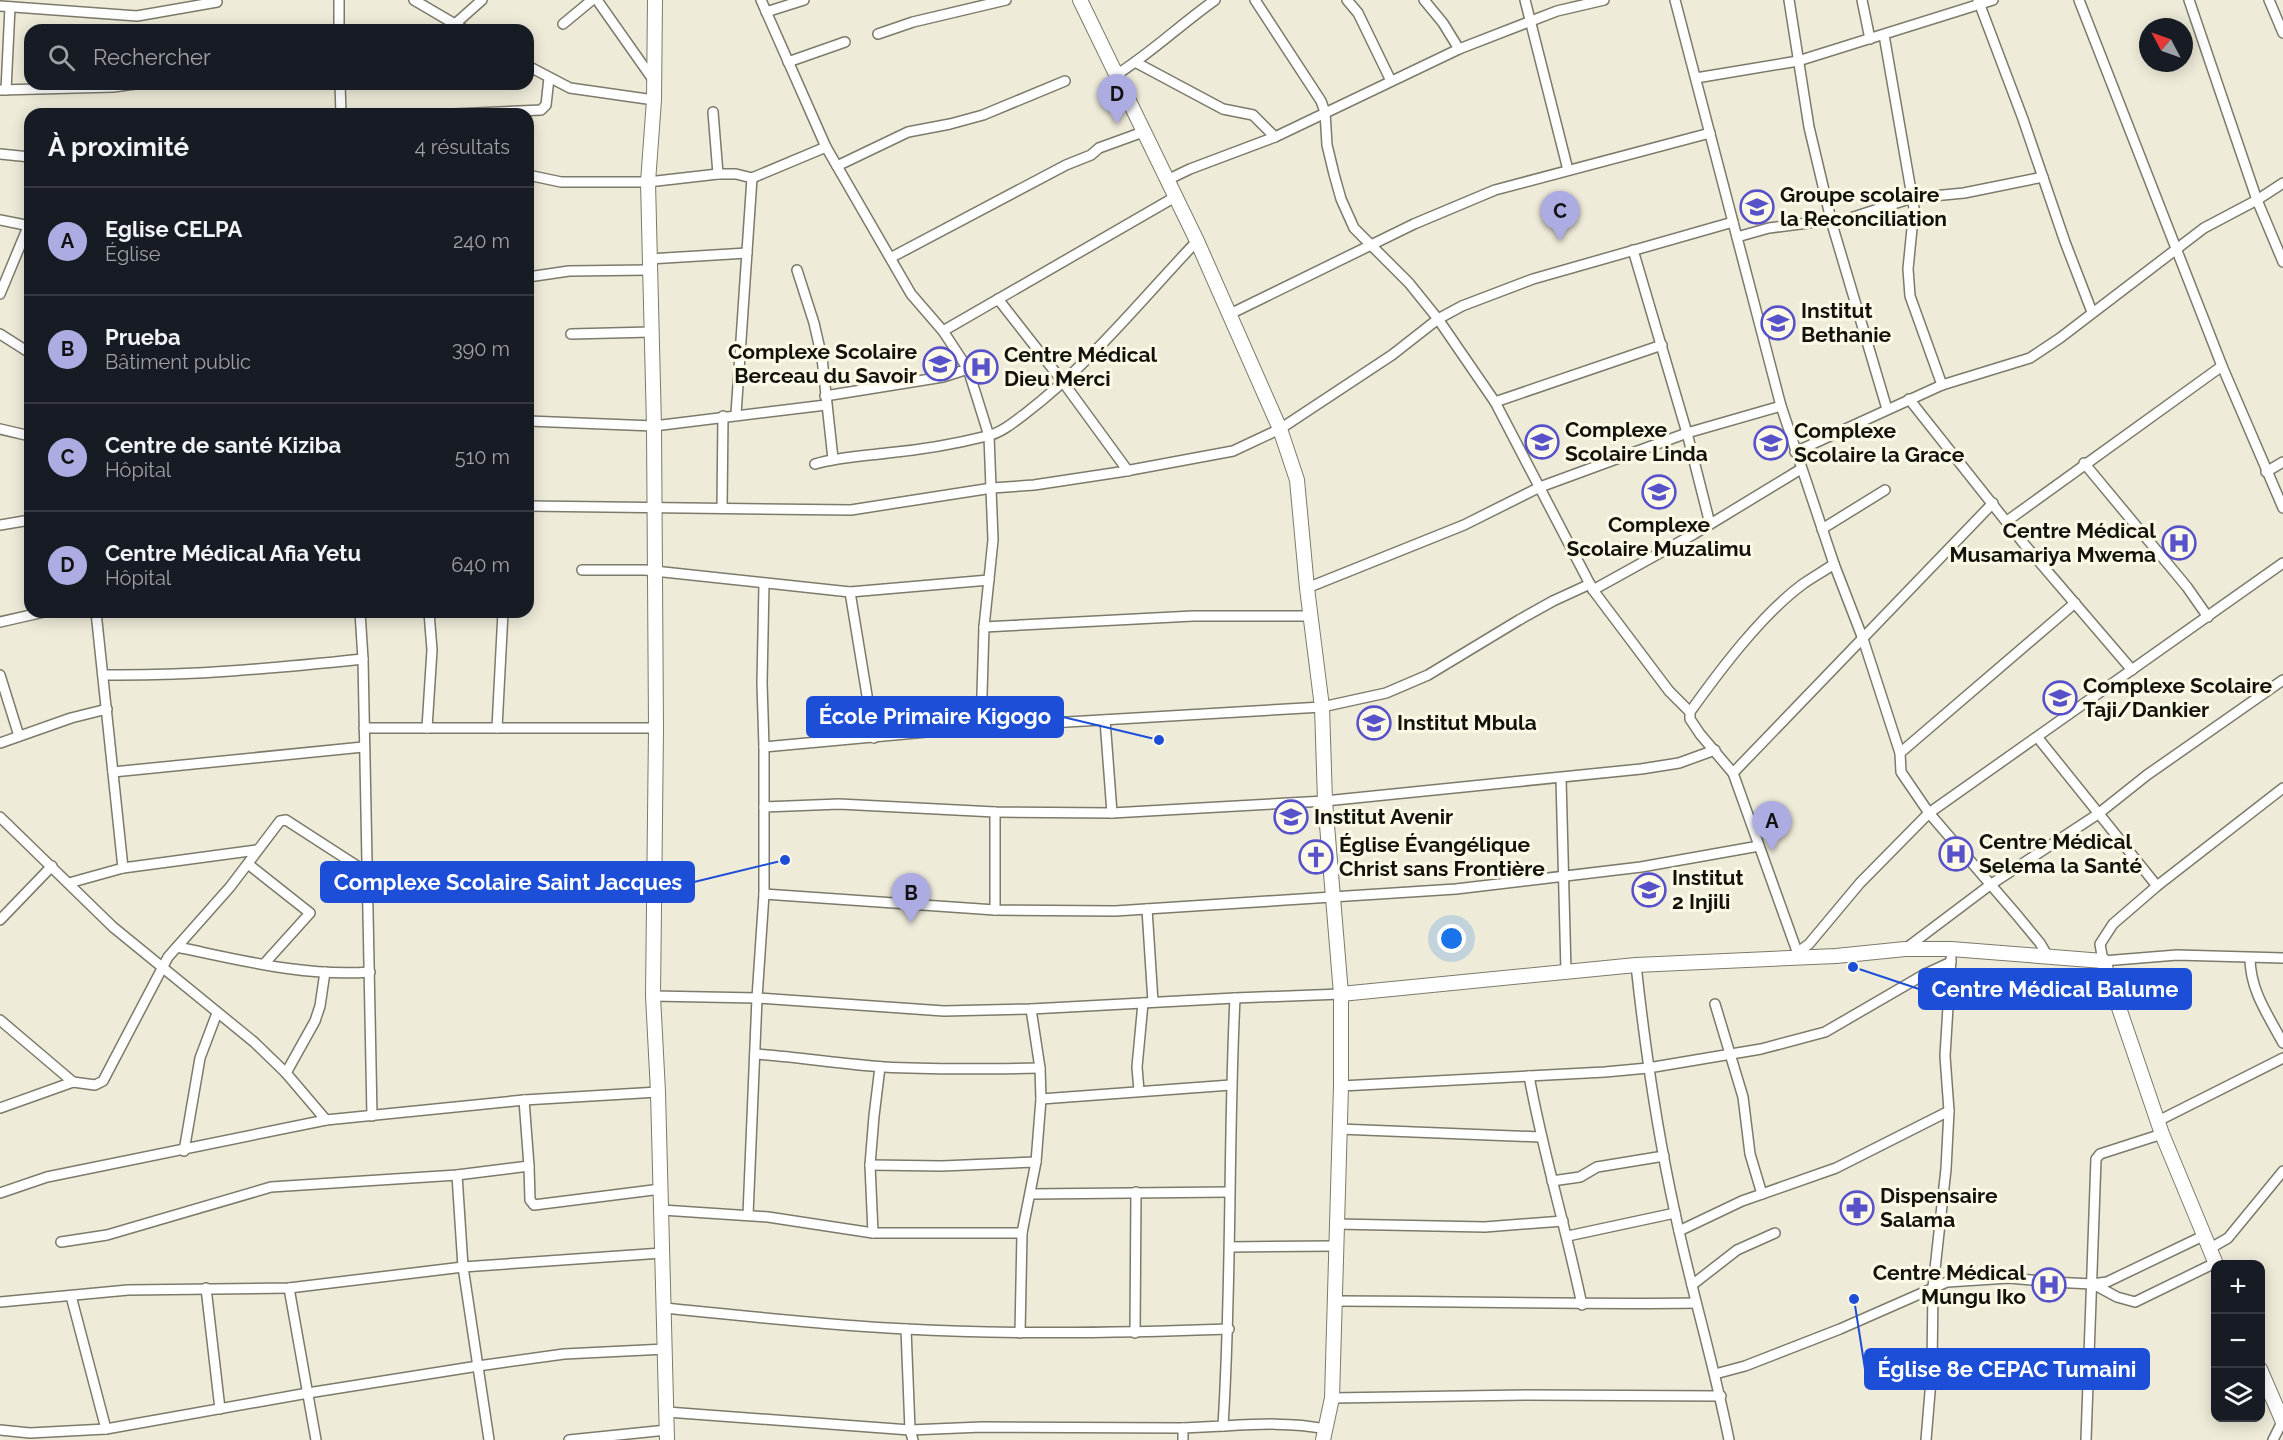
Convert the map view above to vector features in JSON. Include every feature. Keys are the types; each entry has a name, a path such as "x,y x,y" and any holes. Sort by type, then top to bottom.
{"street":[{"path":"52,10 53,0"},
{"path":"164,0 164,12"},
{"path":"339,0 339,24"},
{"path":"414,0 455,24 482,0"},
{"path":"563,24 595,0 654,81"},
{"path":"569,1440 667,1435 662,1210 653,996 656,728 654,426 648,182 654,100 655,0"},
{"path":"761,0 826,147 892,257 911,294 943,331 968,369 989,436 993,540 984,627 981,727"},
{"path":"766,12 804,0"},
{"path":"878,34 913,22 1006,0"},
{"path":"667,1412 912,1435 982,1427 1183,1428 1281,1423 1324,1434 1332,1398 1336,1301 1335,1246 1341,1086 1341,994 1325,801 1322,706 1307,588 1297,480 1280,429 1197,241 1080,0"},
{"path":"1116,75 1215,0"},
{"path":"1255,0 1321,101 1325,112 1328,145 1341,199 1354,228 1409,283 1438,319 1495,402 1592,587 1669,691 1690,712"},
{"path":"1347,0 1358,13 1390,81"},
{"path":"1424,0 1443,23 1459,49"},
{"path":"1525,0 1568,170"},
{"path":"1167,180 1275,137 1459,49 1557,11 1604,0"},
{"path":"1675,0 1781,406 1834,564 1863,639 1900,753 1901,772 1929,813 2040,943 2047,955"},
{"path":"1789,0 1809,127 1831,222 1887,409"},
{"path":"1862,0 1870,39"},
{"path":"1696,78 1798,61 1884,35 1979,2 1993,0"},
{"path":"2079,0 2222,366 2283,508"},
{"path":"2188,0 2257,200 2283,262"},
{"path":"2269,0 2283,33"},
{"path":"24,89 3,90 5,6 138,16 217,2"},
{"path":"1979,2 2092,312"},
{"path":"1884,35 1914,208 1908,269 1910,296 1942,385"},
{"path":"788,62 845,42"},
{"path":"1136,62 1223,109 1253,116 1275,137"},
{"path":"534,69 570,88 654,100"},
{"path":"534,110 541,110 546,105 549,78"},
{"path":"837,166 908,132 983,115 1065,81"},
{"path":"340,90 341,108"},
{"path":"713,112 718,174"},
{"path":"892,257 1066,165 1091,155 1099,148 1143,132"},
{"path":"1230,314 1370,245 1495,190 1710,133"},
{"path":"534,176 561,182 648,182 718,174 736,174 752,178 826,147"},
{"path":"0,154 24,156"},
{"path":"1737,237 1769,228 1831,222 1912,198 1965,193 2043,177"},
{"path":"736,414 752,178"},
{"path":"1796,452 1942,385 2030,358 2060,338 2204,228 2257,200 2283,183"},
{"path":"943,331 1175,197"},
{"path":"0,220 24,224"},
{"path":"534,506 851,510 992,488 1034,485 1128,471 1233,451 1280,429 1392,355 1438,319 1462,306 1533,279 1733,222"},
{"path":"0,294 24,239"},
{"path":"815,464 832,459 914,450 989,436 1009,426 1045,399 1063,382 1135,310 1197,241"},
{"path":"1633,250 1687,433 1710,524"},
{"path":"534,276 747,253"},
{"path":"796,270 819,342 832,459"},
{"path":"998,299 1063,382 1128,471"},
{"path":"571,334 651,332"},
{"path":"0,334 24,349"},
{"path":"1495,402 1662,345"},
{"path":"2007,521 2084,463 2222,366"},
{"path":"534,421 654,426 826,400 943,377 968,369"},
{"path":"1909,399 2007,521 2132,670"},
{"path":"1307,588 1464,525 1540,487 1687,433 1781,406"},
{"path":"722,507 723,416"},
{"path":"0,429 24,435"},
{"path":"2266,472 2283,462"},
{"path":"2084,463 2187,587 2208,617"},
{"path":"764,747 981,727 1322,706 1386,693 1428,675 1553,601 1592,587 1710,524 1801,469"},
{"path":"1822,529 1885,490"},
{"path":"1732,773 1994,503"},
{"path":"0,525 24,521"},
{"path":"1798,955 1860,884 1929,813 2283,563"},
{"path":"1798,955 1732,773 1690,720 1690,712 1731,658 1785,599 1803,583 1834,564"},
{"path":"582,570 655,572 850,592 989,580"},
{"path":"748,1215 757,998 764,894 762,683 764,584"},
{"path":"850,592 874,738"},
{"path":"1900,753 2075,603"},
{"path":"984,627 1193,616 1311,616"},
{"path":"0,622 24,617"},
{"path":"97,618 123,868"},
{"path":"360,618 372,1116"},
{"path":"427,728 432,650 429,618"},
{"path":"497,728 503,618"},
{"path":"104,675 147,676 230,672 363,659"},
{"path":"0,675 19,736"},
{"path":"1905,950 1990,885 2098,814 2147,775 2283,680"},
{"path":"0,743 71,718 107,709"},
{"path":"1105,720 1112,813"},
{"path":"364,728 656,728"},
{"path":"2038,738 2157,886"},
{"path":"113,771 363,747"},
{"path":"764,807 839,804 995,812 1112,813 1325,801 1561,778 1679,763 1715,750"},
{"path":"1561,778 1566,972"},
{"path":"2213,1260 2160,1128 2103,961 2100,944 2113,924 2157,886 2283,788"},
{"path":"995,812 995,910"},
{"path":"0,817 113,927 254,1042 286,1073 326,1120"},
{"path":"0,1108 73,1082 95,1085 103,1081 168,957 248,864 280,821 286,820 368,873"},
{"path":"764,894 995,910 1148,909 1332,898 1563,878 1670,863 1759,846"},
{"path":"69,883 123,868 257,850"},
{"path":"248,864 310,913 264,964"},
{"path":"0,920 52,866"},
{"path":"1139,1091 1137,1067 1148,1003 1148,909"},
{"path":"177,947 299,971 370,972"},
{"path":"653,996 757,998 906,1009 1031,1009 1341,994 1636,965 1905,950 1951,955 2047,955 2103,961 2177,955 2283,958"},
{"path":"1341,1086 1648,1068 1761,1050 1825,1032 1925,974 1951,955"},
{"path":"1926,1440 1932,1368 1933,1287 1946,1168 1949,1111 1945,1056 1951,955"},
{"path":"2250,958 2250,974 2254,988 2283,1043"},
{"path":"1636,965 1648,1068 1675,1213 1730,1440"},
{"path":"286,1073 315,1021 320,1006 325,972"},
{"path":"1223,1426 1229,1329 1229,1192 1235,998"},
{"path":"1716,1004 1743,1097 1750,1154 1762,1194"},
{"path":"1020,1333 1022,1233 1036,1162 1041,1099 1040,1068 1031,1009"},
{"path":"184,1151 200,1058 218,1013"},
{"path":"0,1020 73,1082"},
{"path":"755,1054 880,1067 957,1070 1040,1068"},
{"path":"2086,1440 2096,1159 2100,1154 2160,1128 2283,1058"},
{"path":"873,1233 870,1166 873,1116 880,1067"},
{"path":"1529,1076 1540,1137 1568,1236 1582,1305"},
{"path":"1041,1099 1231,1085"},
{"path":"0,1193 47,1177 184,1151 326,1120 524,1100 658,1092"},
{"path":"524,1100 530,1166 530,1200 534,1204 661,1189"},
{"path":"1679,1231 1720,1210 1836,1168 1949,1111"},
{"path":"1339,1129 1540,1137"},
{"path":"1552,1181 1580,1177 1597,1167 1664,1156"},
{"path":"870,1166 1036,1162"},
{"path":"61,1242 107,1235 271,1187 457,1175 530,1166"},
{"path":"1715,1374 1745,1366 1840,1329 1947,1282 2009,1278 2092,1284 2121,1277 2206,1242 2229,1238 2283,1171"},
{"path":"457,1175 463,1267 489,1440"},
{"path":"1135,1332 1136,1192"},
{"path":"1031,1194 1229,1192"},
{"path":"662,1210 748,1215 873,1233 1022,1233"},
{"path":"1568,1236 1675,1213"},
{"path":"1336,1224 1485,1227 1563,1221"},
{"path":"1692,1285 1737,1250 1775,1233"},
{"path":"1230,1247 1335,1246"},
{"path":"0,1302 128,1290 289,1288 463,1267 662,1253"},
{"path":"2092,1284 2117,1297 2135,1302 2211,1266"},
{"path":"206,1288 220,1409"},
{"path":"289,1288 316,1440"},
{"path":"71,1296 106,1429"},
{"path":"1336,1301 1456,1301 1582,1305 1696,1303"},
{"path":"665,1308 906,1329 1020,1333 1229,1329"},
{"path":"906,1329 912,1435"},
{"path":"3,1433 106,1429 478,1366 564,1354 666,1349"},
{"path":"2265,1381 2283,1421 2273,1440"},
{"path":"1332,1398 1526,1395 1721,1396"},
{"path":"1183,1428 1183,1440"}],"place":[{"name":"Centre Médical Afia Yetu","path":"1117,124"},
{"name":"Groupe scolaire la Reconciliation","path":"1757,207"},
{"name":"Centre de santé Kiziba","path":"1560,241"},
{"name":"Institut Bethanie","path":"1778,323"},
{"name":"Complexe Scolaire Berceau du Savoir","path":"940,364"},
{"name":"Centre Médical Dieu Merci","path":"981,367"},
{"name":"Complexe Scolaire Linda","path":"1542,442"},
{"name":"Complexe Scolaire la Grace","path":"1771,443"},
{"name":"Complexe Scolaire Muzalimu","path":"1659,492"},
{"name":"Centre Médical Musamariya Mwema","path":"2179,543"},
{"name":"Complexe Scolaire Taji/Dankier","path":"2060,698"},
{"name":"Institut Mbula","path":"1374,723"},
{"name":"École Primaire Kigogo","path":"1159,740"},
{"name":"Institut Avenir","path":"1291,817"},
{"name":"Eglise CELPA","path":"1772,851"},
{"name":"Centre Médical Selema la Santé","path":"1956,854"},
{"name":"Église Évangélique Christ sans Frontière","path":"1316,857"},
{"name":"Complexe Scolaire Saint Jacques","path":"785,860"},
{"name":"Institut 2 Injili","path":"1649,890"},
{"name":"Prueba","path":"911,923"},
{"name":"Centre Médical Balume","path":"1853,967"},
{"name":"Dispensaire Salama","path":"1857,1208"},
{"name":"Centre Médical Mungu Iko","path":"2049,1285"},
{"name":"Église 8e CEPAC Tumaini","path":"1854,1299"}]}
